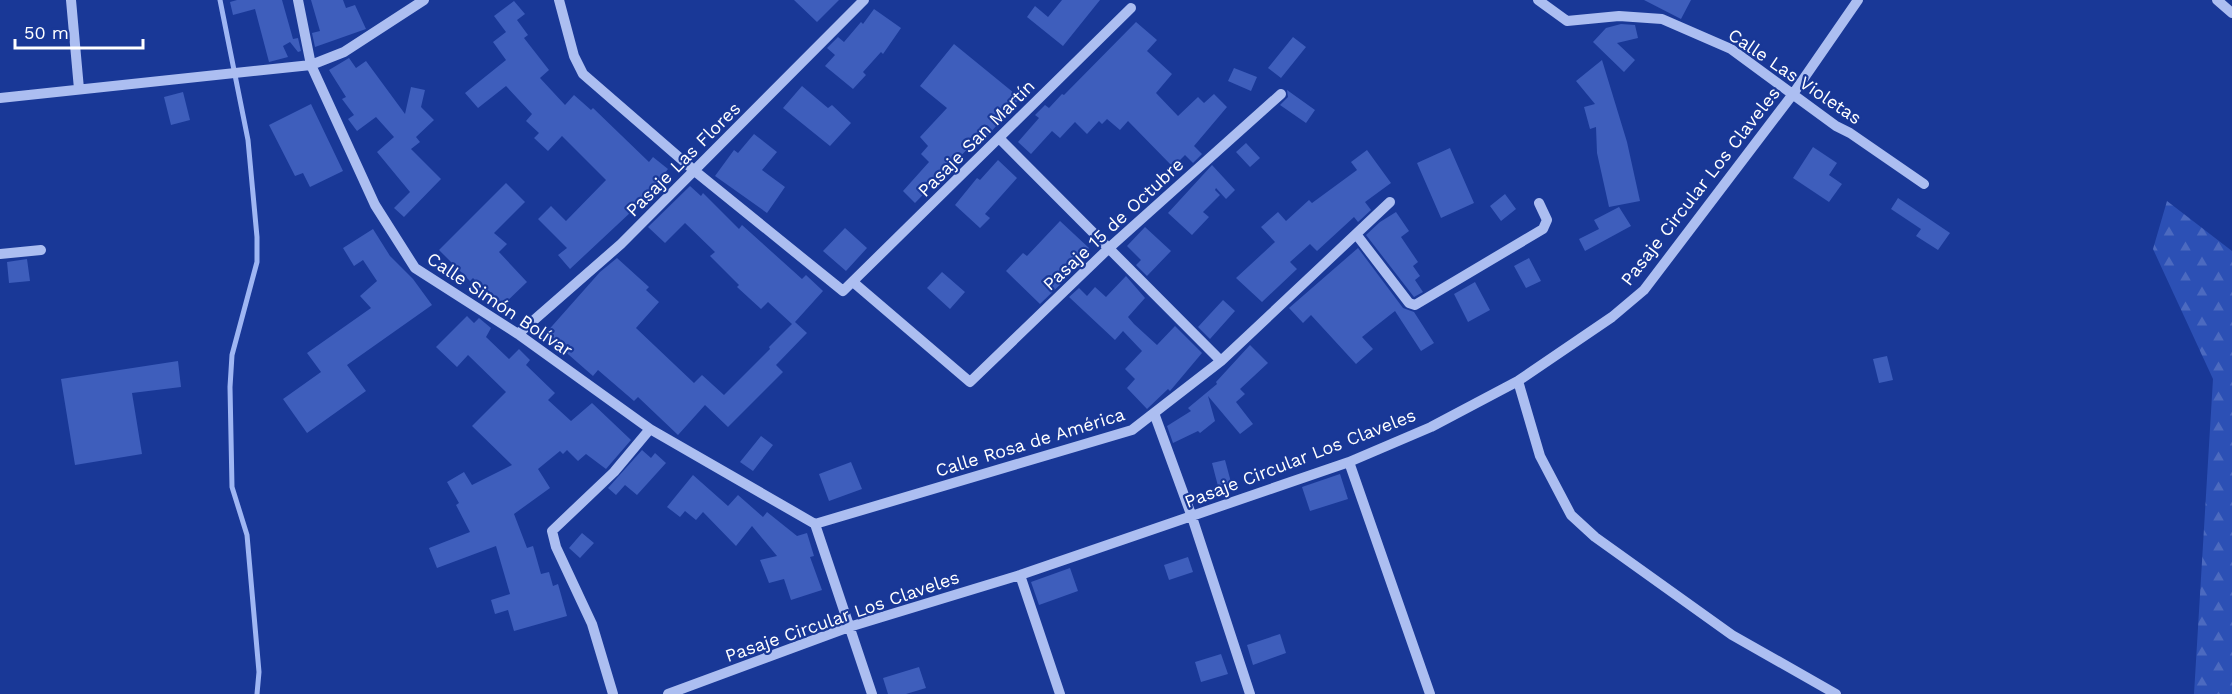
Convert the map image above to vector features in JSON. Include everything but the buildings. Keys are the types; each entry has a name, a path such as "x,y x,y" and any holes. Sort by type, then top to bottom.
{"street":[{"path":"71,0 79,90"},
{"name":"Calle Simón Bolívar","path":"298,0 311,65 375,205 415,268 518,334 650,429 815,524"},
{"path":"0,98 311,65 344,52 424,0"},
{"path":"558,0 574,56 583,74 696,172"},
{"name":"Pasaje Las Flores","path":"518,334 621,244 696,172 864,0"},
{"name":"Calle Las Violetas","path":"1538,0 1567,21 1619,16 1662,20 1731,49 1836,126 1850,133 1924,184"},
{"name":"Pasaje Circular Los Claveles","path":"668,694 849,627 1020,575 1349,462 1431,427 1518,381 1612,317 1644,290 1794,94 1858,0"},
{"path":"2217,0 2232,13"},
{"name":"Pasaje San Martín","path":"696,172 843,291 1131,8"},
{"name":"Pasaje 15 de Octubre","path":"853,282 970,382 1109,248 1281,94"},
{"path":"1000,138 1221,361"},
{"name":"Calle Rosa de América","path":"815,524 1132,430 1221,361 1390,202"},
{"path":"1356,234 1409,303 1415,305 1543,229 1547,220 1539,203"},
{"path":"0,254 41,250"},
{"path":"1518,381 1540,456 1571,515 1595,537 1732,635 1836,694"},
{"path":"1154,413 1192,517 1250,694"},
{"path":"613,694 592,624 556,547 552,531 614,472 650,429"},
{"path":"1349,462 1430,694"},
{"path":"815,524 872,694"},
{"path":"1020,575 1060,694"}],"green space":[{"path":"2167,201 2232,251 2232,694 2194,694 2213,379 2153,249"}],"waterway":[{"path":"220,0 248,140 257,237 257,262 232,355 230,387 232,487 247,535 259,672 257,694"}]}
